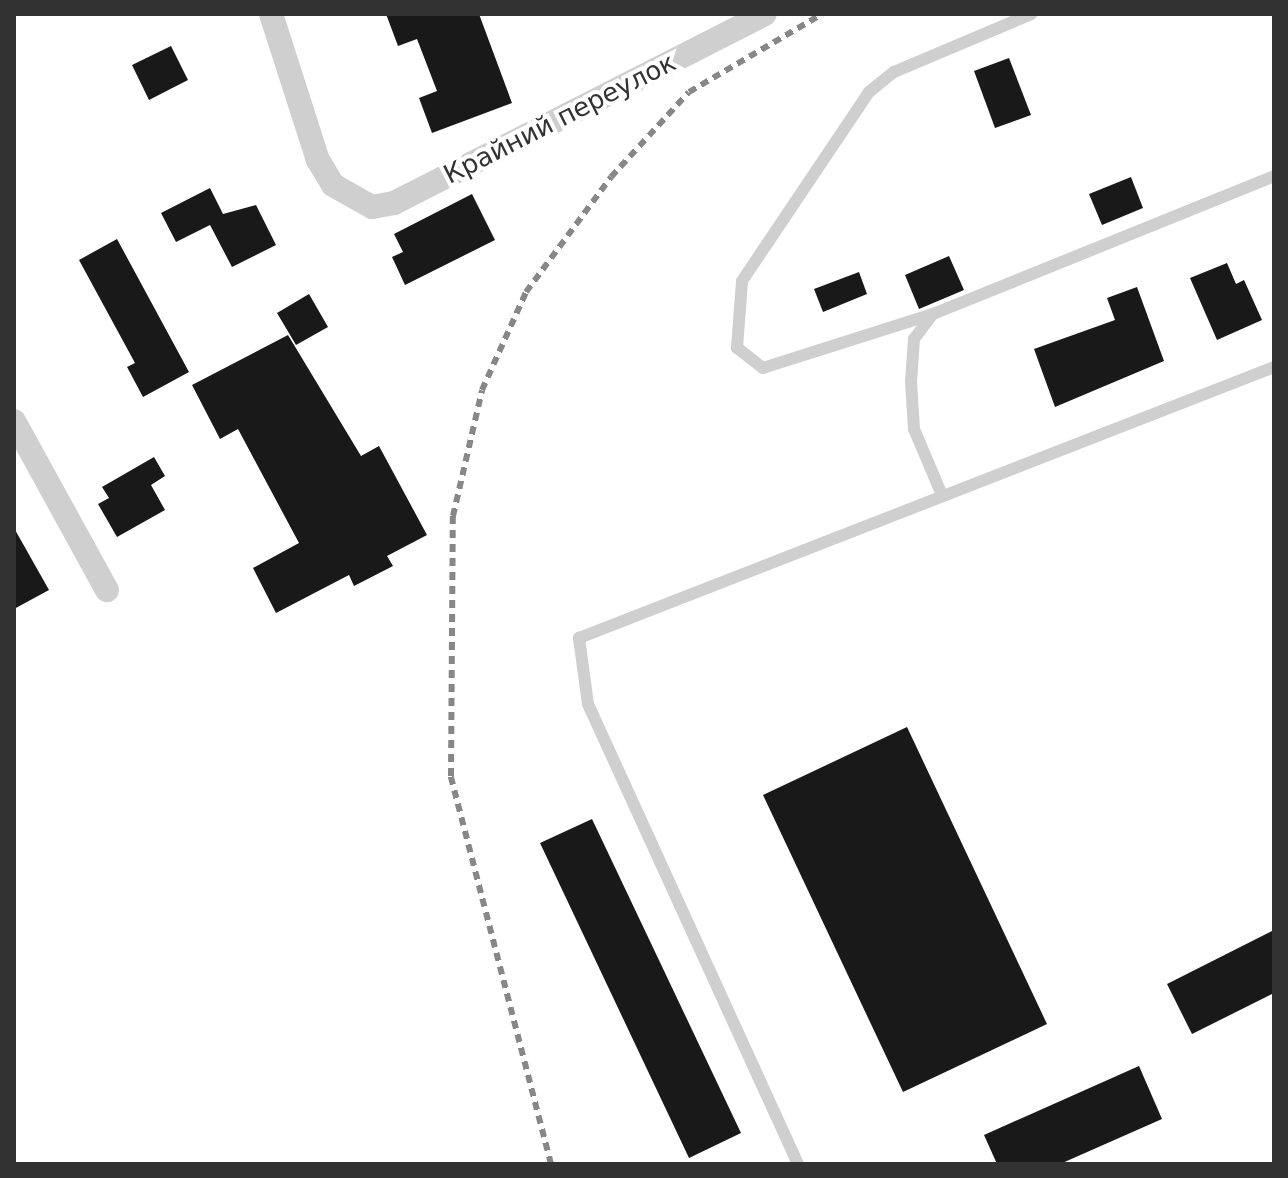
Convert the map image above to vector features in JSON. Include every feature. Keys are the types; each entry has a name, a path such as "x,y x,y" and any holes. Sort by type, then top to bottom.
{"street":[{"name":"Крайний переулок","path":"271,14 318,160 333,185 351,199 372,207 394,203 765,14"},
{"path":"14,421 107,590"}],"lane":[{"path":"1031,14 894,72 869,92 742,281 737,348 763,368 933,314 1274,176"},
{"path":"933,314 914,339 911,381 914,429 942,495"},
{"path":"798,1164 588,704 579,638 1274,367"}],"building":[{"path":"386,14 479,14 512,103 432,133 419,98 437,91 417,39 398,46"},
{"path":"171,46 188,80 149,100 132,65"},
{"path":"1009,58 1031,115 995,128 974,71"},
{"path":"1131,177 1143,208 1102,225 1089,194"},
{"path":"210,188 223,214 256,205 276,245 232,267 210,225 176,242 161,213"},
{"path":"472,194 495,240 405,285 392,257 403,252 394,234"},
{"path":"117,239 189,372 143,397 127,367 135,363 79,260"},
{"path":"949,256 964,290 919,309 905,275"},
{"path":"1227,263 1236,284 1244,280 1262,320 1217,340 1190,278"},
{"path":"859,272 867,294 823,312 814,289"},
{"path":"1137,287 1164,361 1055,407 1034,349 1115,320 1107,298"},
{"path":"309,294 328,327 296,345 277,313"},
{"path":"288,335 361,456 379,446 427,535 387,556 393,566 354,586 349,575 276,613 253,568 299,543 238,429 220,439 192,385"},
{"path":"154,457 165,476 151,485 165,510 117,537 98,504 109,498 102,487"},
{"path":"14,528 49,590 14,609"},
{"path":"907,727 1047,1024 903,1092 763,795"},
{"path":"592,819 741,1133 689,1158 540,843"},
{"path":"1274,930 1274,993 1192,1034 1167,984"},
{"path":"1139,1066 1162,1119 1060,1164 997,1164 984,1135"}],"railway":[{"path":"551,1164 451,776 453,516 482,390 526,292 611,177 689,92 822,14"}]}
